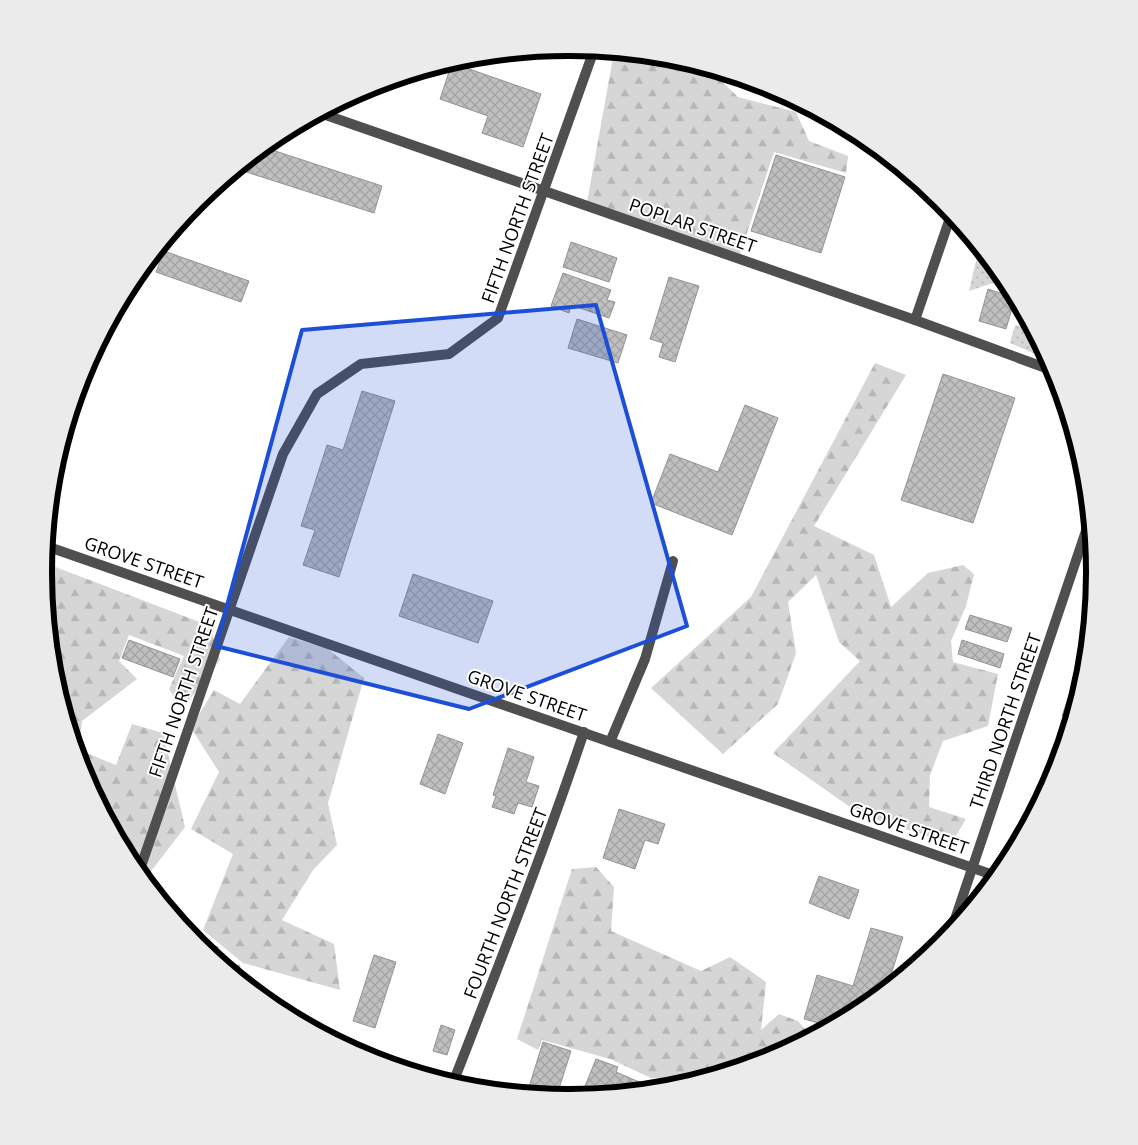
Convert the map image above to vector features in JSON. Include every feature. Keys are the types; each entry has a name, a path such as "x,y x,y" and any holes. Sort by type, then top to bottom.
{"street":[{"name":"FIFTH NORTH STREET","path":"142,861 283,454 317,394 361,364 449,354 498,318 592,57"},
{"name":"POPLAR STREET","path":"328,116 915,320 1042,367"},
{"path":"915,320 949,223"},
{"name":"THIRD NORTH STREET","path":"957,912 1084,537"},
{"name":"GROVE STREET","path":"53,549 230,608 988,873"},
{"path":"610,742 645,659 673,561"},
{"name":"FOURTH NORTH STREET","path":"456,1076 553,823 584,732"}],"highlighted area":[{"path":"596,305 687,626 469,709 216,646 302,330"}],"green space":[{"path":"613,58 670,66 719,78 738,97 796,112 809,141 848,156 846,173 774,152 740,254 587,202"},
{"path":"977,256 995,282 969,291"},
{"path":"1015,325 1023,327 1037,355 1010,343"},
{"path":"875,363 906,375 814,526 874,555 891,607 928,573 963,565 974,574 966,606 951,641 953,662 998,674 988,726 943,741 930,775 929,807 966,819 951,844 860,814 773,753 860,661 839,642 816,575 788,602 796,653 778,704 723,754 651,688 751,597"},
{"path":"52,566 210,626 220,660 182,709 169,689 184,656 129,635 119,661 137,679 82,721 80,739 62,673 57,640"},
{"path":"289,637 328,649 364,678 328,803 337,845 313,870 282,920 334,944 340,990 243,963 203,930 233,854 191,829 219,772 191,728 214,690 240,704"},
{"path":"132,724 163,733 185,827 150,873 122,831 106,801 85,753 116,765"},
{"path":"596,867 614,887 611,931 701,971 730,957 766,982 761,1030 779,1014 798,1021 807,1031 767,1050 735,1062 674,1078 651,1078 610,1059 542,1040 538,1050 517,1039 572,869"}],"building":[{"path":"464,67 541,94 523,147 482,133 488,116 440,99 450,70"},
{"path":"272,150 382,186 374,213 244,171"},
{"path":"776,155 845,177 821,253 751,231"},
{"path":"571,242 617,258 609,282 563,267"},
{"path":"165,251 249,281 241,302 156,272"},
{"path":"563,273 611,290 607,300 615,302 609,318 571,305 569,313 551,306"},
{"path":"669,277 699,286 675,362 659,357 663,343 650,339"},
{"path":"988,289 1003,294 1012,308 1006,329 979,321"},
{"path":"577,319 627,335 618,363 568,348"},
{"path":"943,374 1015,398 973,523 901,500"},
{"path":"362,391 395,401 339,577 303,565 315,530 301,526 327,445 343,450"},
{"path":"745,405 778,418 732,535 651,503 670,454 718,472"},
{"path":"413,574 493,601 478,643 399,616"},
{"path":"970,615 1012,628 1007,642 965,629"},
{"path":"129,640 180,659 173,677 122,658"},
{"path":"962,640 1004,654 1000,668 958,654"},
{"path":"1073,684 1073,684 1065,717 1062,716"},
{"path":"438,734 463,743 445,794 420,784"},
{"path":"508,748 534,757 526,782 539,786 532,807 518,803 514,814 492,807 496,796 493,795"},
{"path":"619,809 665,824 658,844 645,840 635,869 603,858"},
{"path":"819,876 859,890 849,919 809,903"},
{"path":"871,928 903,937 890,976 856,1002 820,1024 804,1019 817,975 853,986"},
{"path":"374,955 396,962 375,1028 353,1021"},
{"path":"231,963 240,966 239,970"},
{"path":"441,1025 455,1030 447,1055 433,1051"},
{"path":"543,1042 571,1051 559,1089 529,1087"},
{"path":"596,1059 618,1067 616,1072 643,1084 603,1088 584,1089"}]}
